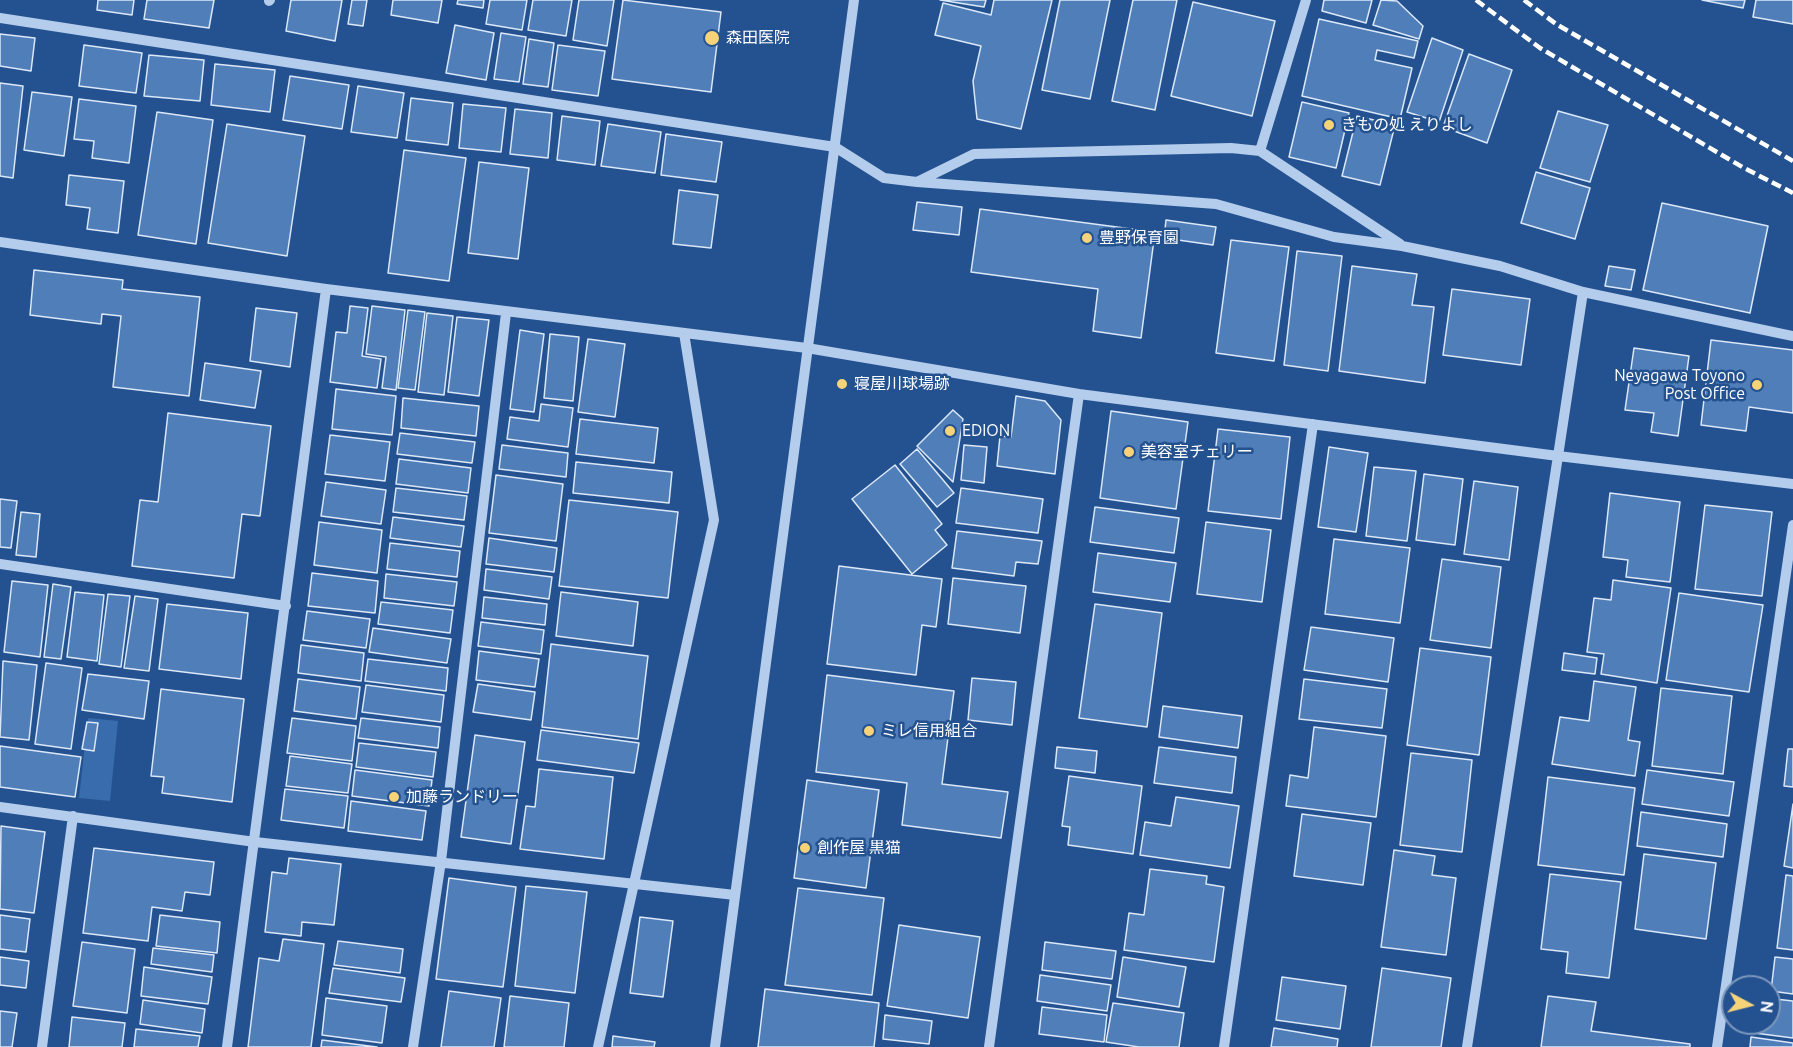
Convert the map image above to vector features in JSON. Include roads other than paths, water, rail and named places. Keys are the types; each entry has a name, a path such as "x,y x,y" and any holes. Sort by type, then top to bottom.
{"street":[{"path":"715,1047 854,0"},
{"path":"1260,151 1306,0"},
{"path":"0,18 259,60 835,147 884,178 1216,204 1334,237 1402,246 1500,266 1583,292 1793,336"},
{"path":"917,182 974,154 1231,148 1260,151 1402,246"},
{"path":"0,242 506,313 807,348 1079,394 1793,484"},
{"path":"227,1047 326,289"},
{"path":"1467,1047 1583,292"},
{"path":"413,1047 441,861 506,313"},
{"path":"598,1047 714,520 684,333"},
{"path":"989,1047 1079,394"},
{"path":"1224,1047 1313,424"},
{"path":"1717,1047 1793,525"},
{"path":"0,564 286,606"},
{"path":"0,807 255,842 735,895"},
{"path":"42,1047 74,816"}],"railway":[{"path":"1476,0 1540,48 1744,168 1793,193"},
{"path":"1524,0 1556,24 1793,161"}],"place":[{"name":"森田医院","path":"712,38"},
{"name":"きもの処 えりよし","path":"1329,125"},
{"name":"豊野保育園","path":"1087,238"},
{"name":"寝屋川球場跡","path":"842,384"},
{"name":"Neyagawa Toyono Post Office","path":"1757,385"},
{"name":"EDION","path":"950,431"},
{"name":"美容室チェリー","path":"1129,452"},
{"name":"ミレ信用組合","path":"869,731"},
{"name":"加藤ランドリー","path":"394,797"},
{"name":"創作屋 黒猫","path":"805,848"}]}
